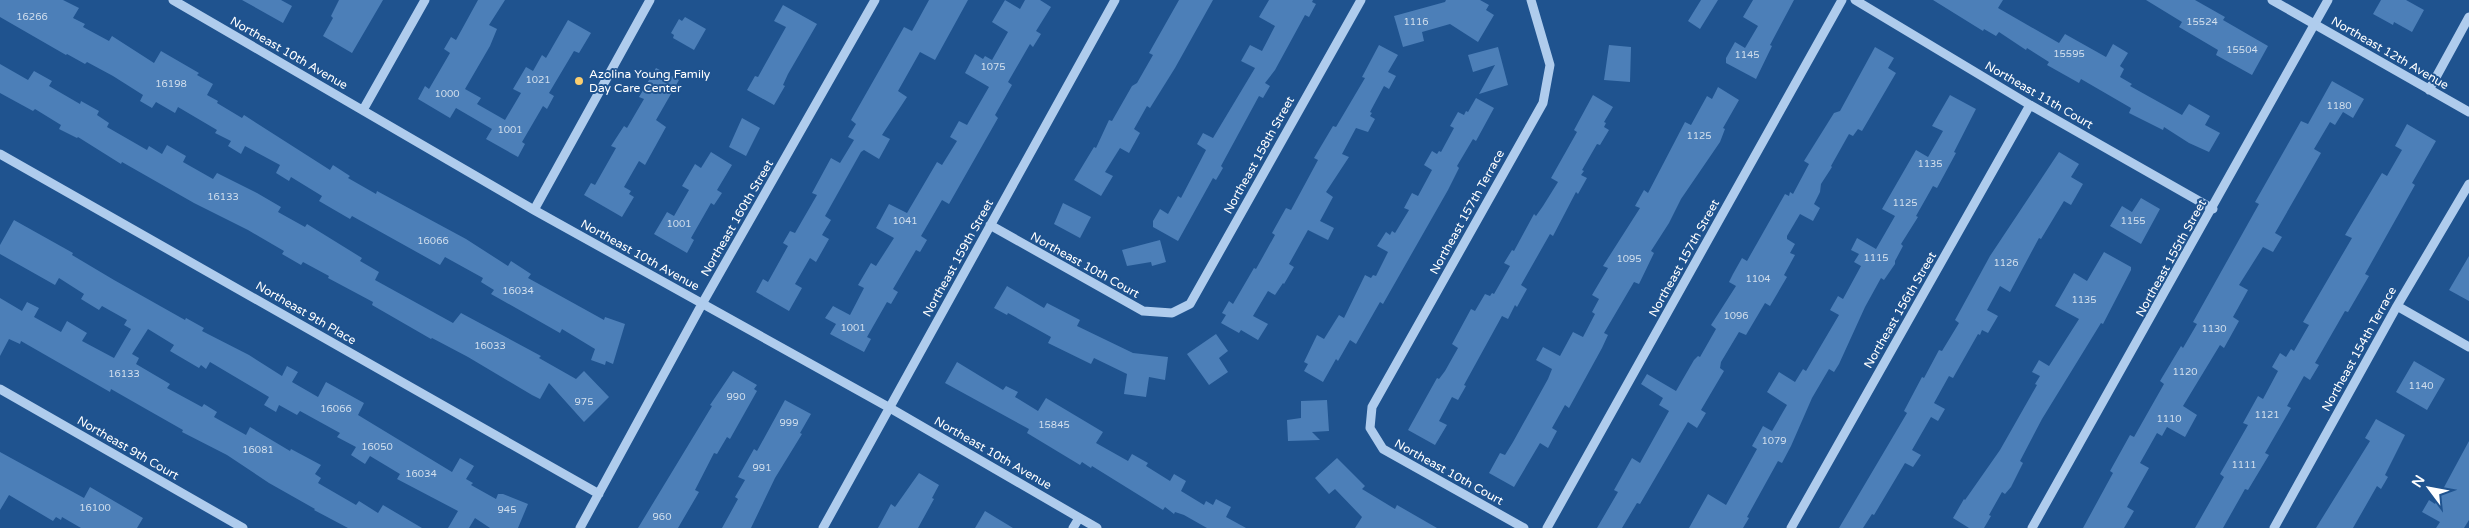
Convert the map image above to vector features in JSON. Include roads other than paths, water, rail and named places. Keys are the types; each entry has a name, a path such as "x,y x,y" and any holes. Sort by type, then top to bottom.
{"street":[{"name":"Northeast 10th Avenue","path":"173,0 534,210 890,408 1097,528"},
{"path":"362,110 425,0"},
{"path":"534,210 650,0"},
{"name":"Northeast 160th Street","path":"580,528 702,304 875,0"},
{"name":"Northeast 159th Street","path":"823,528 1115,0"},
{"name":"Northeast 158th Street","path":"1172,313 1190,304 1361,0"},
{"name":"Northeast 157th Terrace","path":"1370,428 1372,407 1543,103 1550,64 1531,0"},
{"name":"Northeast 157th Street","path":"1547,528 1842,0"},
{"name":"Northeast 11th Court","path":"1854,0 2030,105 2213,209"},
{"name":"Northeast 12th Avenue","path":"2272,0 2469,112"},
{"name":"Northeast 155th Street","path":"2032,528 2213,209 2328,0"},
{"path":"2429,90 2469,17"},
{"name":"Northeast 156th Street","path":"1791,528 2030,105"},
{"name":"Northeast 9th Place","path":"0,154 599,494"},
{"name":"Northeast 154th Terrace","path":"2274,528 2397,306 2469,184"},
{"name":"Northeast 10th Court","path":"990,225 1143,311 1172,313"},
{"path":"2397,306 2469,348"},
{"name":"Northeast 9th Court","path":"0,389 243,528"},
{"name":"Northeast 10th Court","path":"1370,428 1383,449 1524,528"},
{"path":"1073,528 1079,518"}],"place":[{"name":"Azolina Young Family Day Care Center","path":"579,81"}]}
